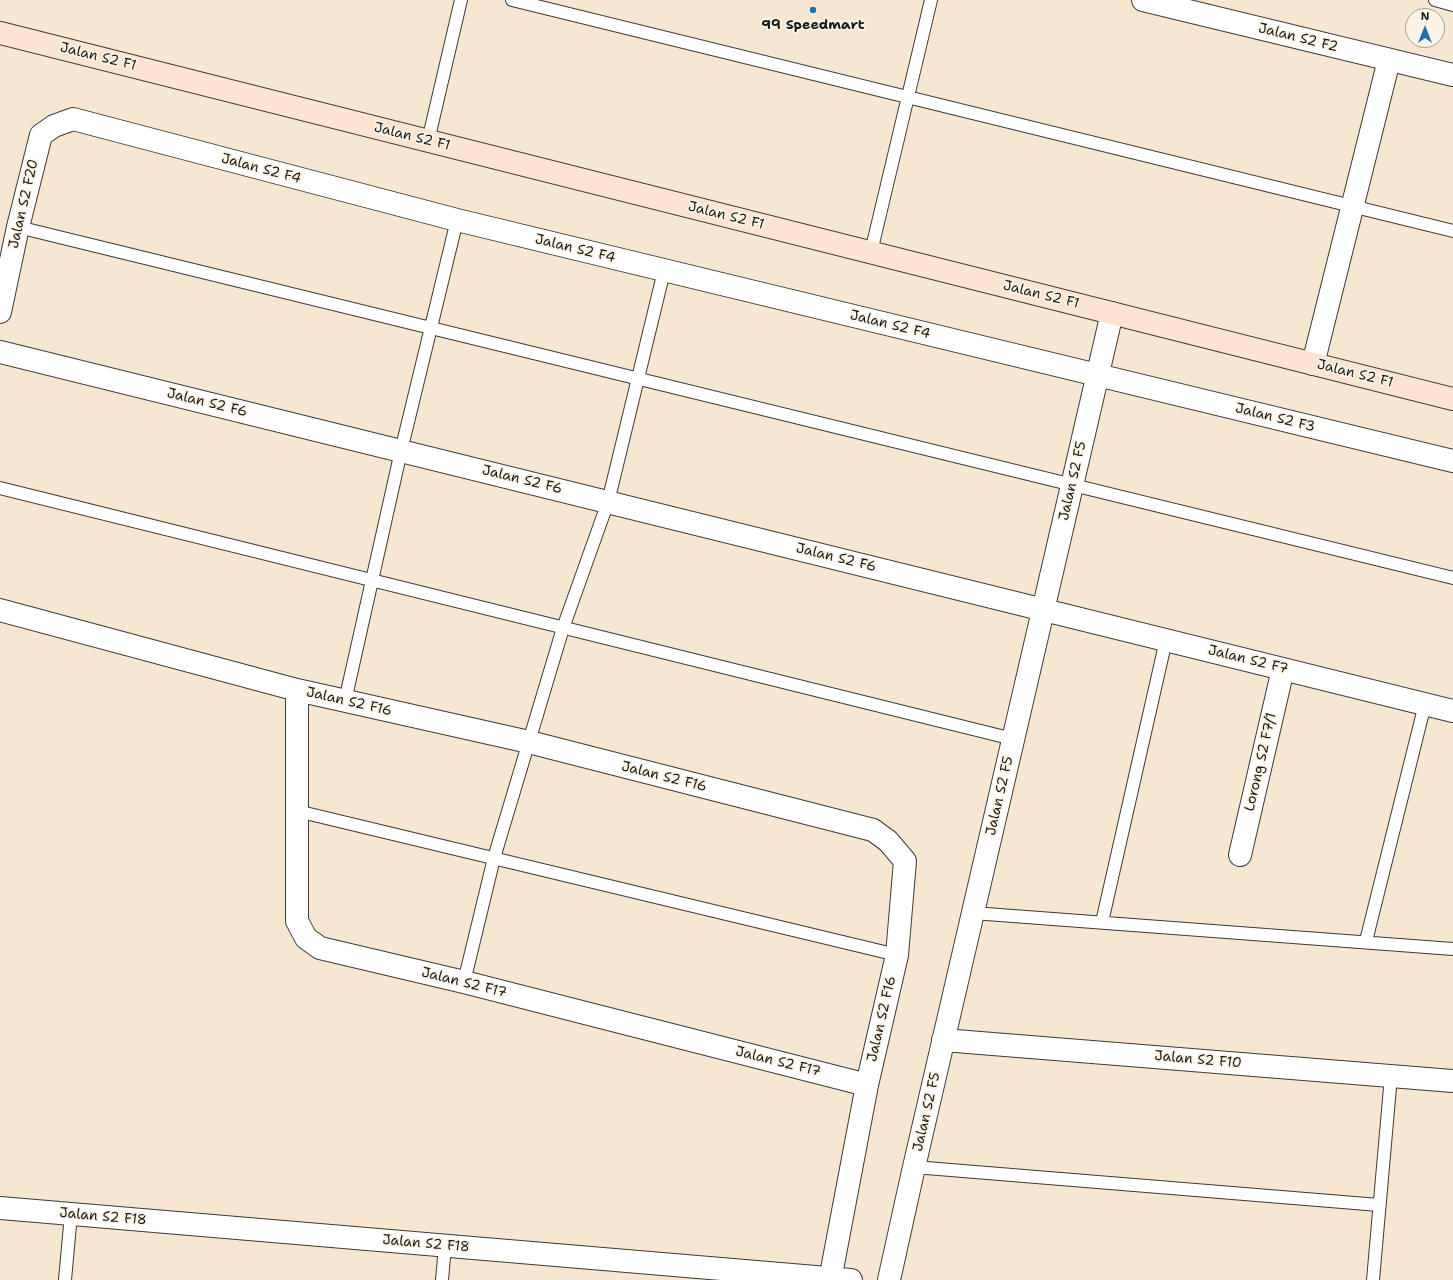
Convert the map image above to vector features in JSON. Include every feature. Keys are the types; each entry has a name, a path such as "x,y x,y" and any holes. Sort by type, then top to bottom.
{"street":[{"name":"Jalan S2 F2","path":"1143,0 1453,75"},
{"name":"Jalan S2 F1","path":"0,32 1453,399"},
{"path":"1314,364 1389,60"},
{"name":"Jalan S2 F4","path":"54,126 73,119 457,220 1098,375"},
{"name":"Jalan S2 F20","path":"0,312 18,227 41,135 54,126"},
{"name":"Jalan S2 F5","path":"889,1280 1112,313"},
{"name":"Jalan S2 F6","path":"0,352 1043,610"},
{"name":"Jalan S2 F3","path":"1098,375 1453,461"},
{"name":"Jalan S2 F16","path":"0,610 297,690 530,742 873,830 888,840 904,861 897,955 867,1085 837,1279"},
{"name":"Jalan S2 F7","path":"1043,610 1453,711"},
{"name":"Lorong S2 F7/1","path":"1240,855 1283,669"},
{"name":"Jalan S2 F17","path":"297,690 297,921 306,938 320,948 464,982 867,1085"},
{"name":"Jalan S2 F10","path":"944,1040 1453,1081"},
{"name":"Jalan S2 F18","path":"0,1208 837,1279"}],"lane":[{"path":"428,141 461,0"},
{"path":"512,0 1453,231"},
{"path":"871,252 931,0"},
{"path":"1435,0 1453,5"},
{"path":"345,701 401,451 457,220"},
{"path":"18,227 1453,578"},
{"path":"464,982 494,858 563,628 608,502 664,271"},
{"path":"0,488 1013,739"},
{"path":"1102,922 1166,640"},
{"path":"1366,941 1425,704"},
{"path":"297,811 897,955"},
{"path":"973,913 1366,941 1453,949"},
{"path":"1373,1280 1391,1076"},
{"path":"914,1167 1379,1205"},
{"path":"65,1280 71,1214"},
{"path":"442,1280 445,1246"}],"place":[{"name":"99 Speedmart","path":"813,10"}]}
